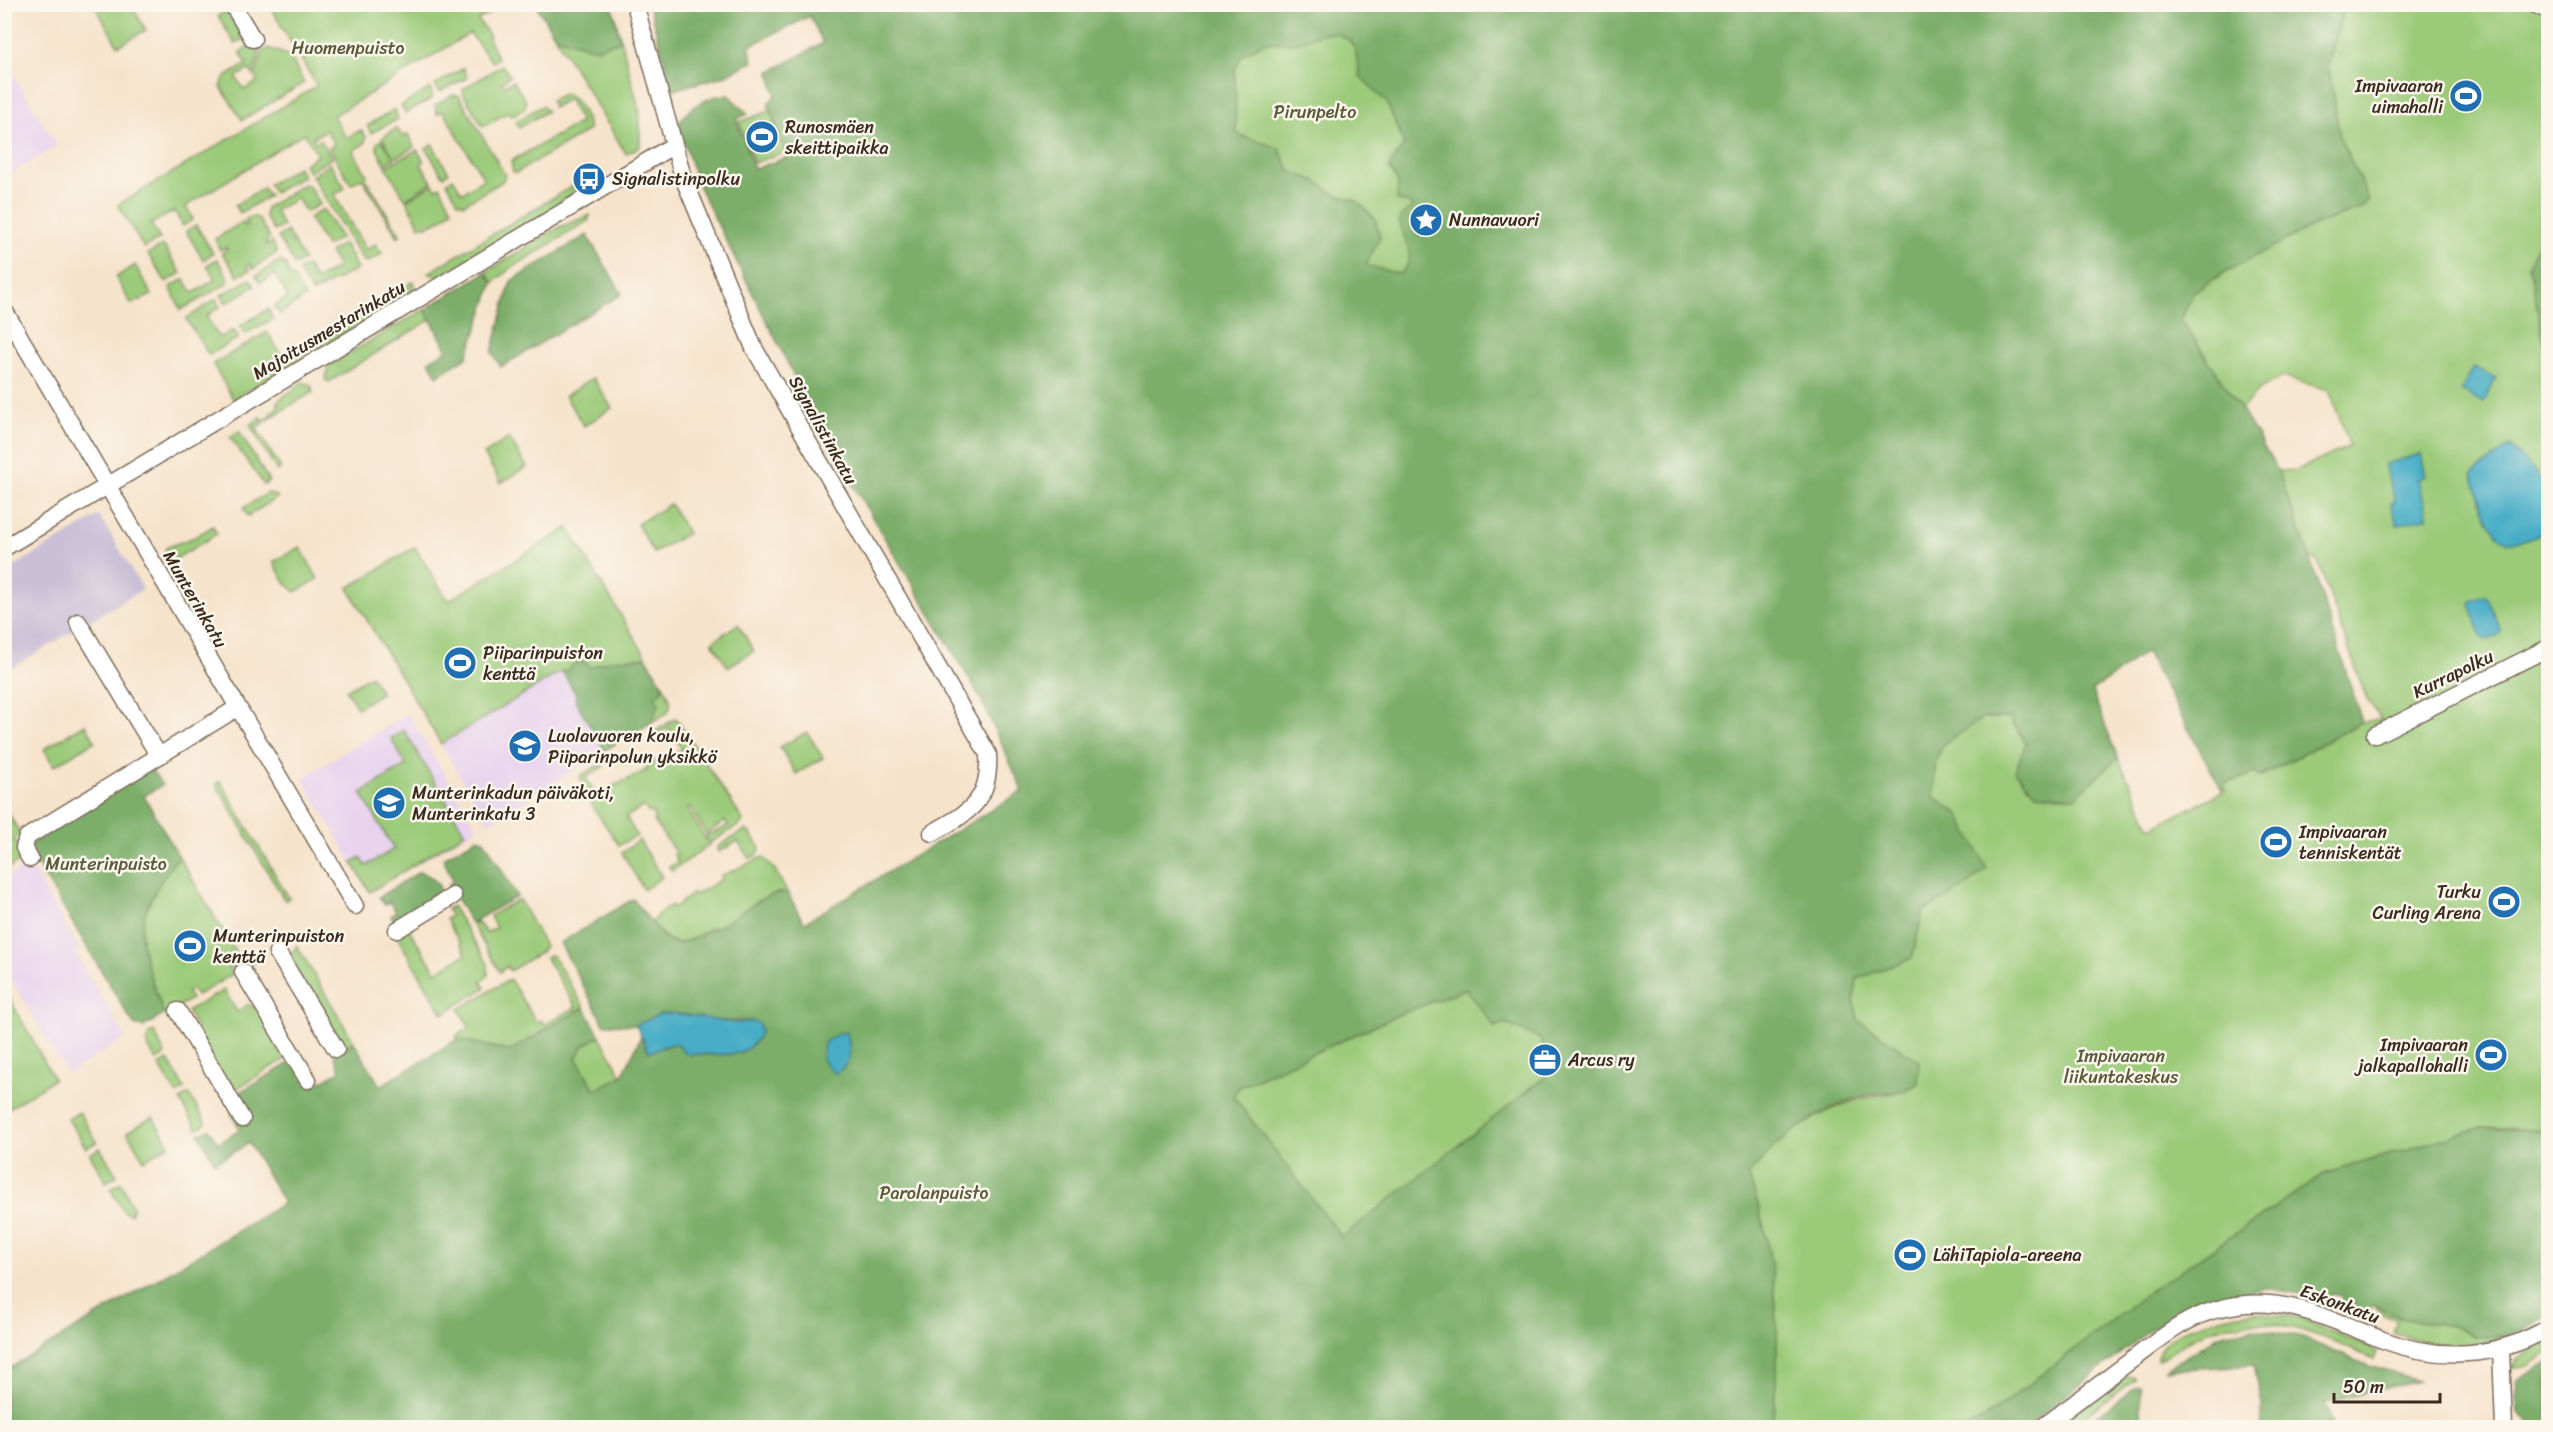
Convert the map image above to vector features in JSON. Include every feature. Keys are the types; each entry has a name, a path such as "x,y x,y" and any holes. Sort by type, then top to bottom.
{"street":[{"path":"232,4 253,39"},
{"name":"Signalistinkatu","path":"635,4 695,212 754,348 988,754 989,772 986,787 978,802 967,813 932,833"},
{"path":"2533,4 2548,10"},
{"name":"Majoitusmestarinkatu","path":"4,548 674,145"},
{"name":"Munterinkatu","path":"4,310 355,906"},
{"path":"78,622 159,756"},
{"name":"Kurrapolku","path":"2374,735 2548,648"},
{"path":"30,859 24,848 27,837 237,708"},
{"path":"397,930 453,896"},
{"path":"277,952 336,1049"},
{"path":"243,972 308,1080"},
{"path":"178,1011 242,1119"},
{"name":"Eskonkatu","path":"2042,1428 2179,1325 2211,1311 2238,1304 2269,1304 2304,1309 2385,1341 2424,1352 2460,1354 2501,1349 2517,1345 2548,1328"},
{"path":"2501,1349 2504,1428"}],"shaded area":[{"path":"4,59 57,146 5,177 4,177"},
{"path":"99,515 143,589 5,672 5,572"},
{"name":"Luolavuoren koulu, Piiparinpolun yksikkö","path":"562,670 609,748 488,823 441,744"},
{"name":"Munterinkadun päiväkoti, Munterinkatu 3","path":"408,714 477,828 370,892 302,778"},
{"path":"29,864 79,948 74,951 126,1038 67,1074 5,969 4,879"}],"green space":[{"path":"94,4 131,5 146,30 118,46"},
{"name":"Impivaaran liikuntakeskus","path":"2254,4 2224,196 2177,318 2222,380 2181,320 2193,292 2227,271 2314,225 2362,208 2369,199 2340,138 2328,65 2343,5 2548,5 2548,1131 2482,1127 2324,1174 2149,1292 1985,1418 1965,1427 1772,1427 1777,1362 1775,1299 1766,1238 1748,1174 1782,1141 1799,1127 1818,1116 1858,1100 1905,1092 1919,1061 1858,1020 1854,1000 1857,979 1912,958 1923,911 1960,890 1958,813 1934,797 1935,763 1943,744 1983,718 2010,718 2026,743 2036,794 2075,797 2118,758 2151,828 2226,790 2224,784 2256,773 2260,777 2362,722 2381,719 2366,697 2318,562 2310,558 2278,471 2297,470 2350,446 2329,390 2282,377 2261,388 2241,409 2258,437 1957,5"},
{"name":"Parolanpuisto","path":"2270,4 2290,8 2344,9 2328,66 2340,138 2369,199 2362,208 2314,225 2227,271 2193,292 2181,320 2241,409 2278,471 2312,565 2362,722 2259,777 2256,773 2224,784 2226,790 2223,792 2146,652 2092,691 2118,758 2075,797 2036,794 2015,771 2026,743 2010,718 1983,718 1943,744 1935,763 1934,797 1958,813 1987,869 1960,890 1923,911 1912,958 1857,979 1854,1000 1858,1020 1919,1061 1918,1084 1900,1091 1851,1100 1818,1115 1788,1136 1748,1174 1766,1238 1775,1299 1777,1362 1772,1427 5,1428 5,1371 284,1203 249,1143 215,1163 199,1134 209,1129 218,1143 240,1130 232,1115 231,1097 293,1061 308,1069 317,1084 340,1071 334,1054 354,1042 380,1086 458,1039 510,1051 584,1007 600,1036 584,1045 576,1058 595,1090 622,1076 641,1037 649,1052 675,1043 687,1054 719,1055 739,1052 748,1048 761,1031 752,1021 715,1021 667,1013 636,1025 604,1024 560,943 633,899 662,936 676,944 701,936 705,931 726,922 765,898 787,892 804,923 1023,791 979,695 830,447 697,183 678,123 700,103 713,97 728,95 748,114 736,119 754,169 788,157 768,104 776,95 769,72 823,43 810,16 749,46 753,61 724,76 672,90 649,5","holes":["1323,33 1338,34 1349,40 1355,49 1360,76 1387,103 1404,144 1389,167 1398,182 1397,201 1409,203 1412,206 1399,218 1409,254 1406,267 1400,274 1366,265 1380,238 1375,219 1357,201 1335,194 1314,180 1290,171 1279,148 1240,135 1236,131 1235,70 1242,55 1265,42 1297,43","1466,989 1495,1027 1505,1023 1539,1038 1559,1066 1342,1237 1233,1096 1239,1087 1403,1013"]},
{"name":"Huomenpuisto","path":"470,5 474,12 487,5 503,5 478,20 490,36 488,38 498,59 492,62 470,33 333,116 346,138 361,130 366,137 365,143 353,151 367,175 365,177 400,235 398,237 362,178 351,184 329,148 334,144 326,130 313,138 316,143 321,140 332,158 309,172 304,164 318,155 304,133 186,206 193,219 183,226 174,211 151,224 160,239 144,248 118,205 317,86 273,12 274,6"},
{"path":"536,5 612,5 640,113 640,147 626,154"},
{"path":"536,5 612,5 620,41 596,49 556,37"},
{"path":"231,8 248,36 235,44 218,16"},
{"name":"Pirunpelto","path":"1371,19 1444,256 1389,292 1226,140 1218,44"},
{"path":"255,43 260,51 253,75 249,69 236,77 244,90 257,82 255,77 263,51 269,48 290,56 304,83 242,120 221,87 224,78 247,64 240,52"},
{"path":"502,65 510,76 501,83 504,85 513,81 526,101 525,108 512,116 508,112 483,127 464,95 463,89"},
{"path":"464,68 467,78 440,92 435,85"},
{"path":"430,88 433,98 405,113 401,106"},
{"path":"565,93 573,98 581,108 589,130 516,173 513,172 511,161 581,122 568,99 553,108 551,100"},
{"path":"452,95 459,96 505,175 503,181 464,204 458,202 447,182 453,178 462,193 484,179 443,111 437,114 435,105"},
{"path":"542,106 547,111 519,128 516,121"},
{"path":"395,109 398,119 371,133 367,126"},
{"name":"Runosmäen skeittipaikka","path":"770,111 785,152 754,163 739,122"},
{"path":"396,128 403,137 408,134 414,147 385,164 377,149 377,143 381,140 394,157 382,138"},
{"path":"432,144 449,173 443,176 426,149"},
{"path":"417,150 424,161 421,164 432,182 405,199 386,166"},
{"path":"330,163 345,188 334,195 366,250 376,244 382,254 367,262 363,261 312,176"},
{"path":"298,167 303,176 274,193 269,184"},
{"path":"584,179 586,184 542,215 438,277 428,273"},
{"path":"304,184 309,186 320,204 306,212 297,198 275,211 283,226 274,231 265,216 266,208"},
{"path":"433,184 436,189 440,186 452,209 438,221 420,226 406,200"},
{"path":"263,188 269,196 240,213 235,205"},
{"path":"323,209 341,238 326,246 309,218"},
{"path":"590,215 588,221 511,268 493,283 486,272 560,227"},
{"path":"2548,215 2548,351 2545,349 2529,265"},
{"path":"252,216 258,218 270,238 265,242 266,245 272,242 277,253 253,269 250,264 247,266 250,270 238,276 222,253 227,250 226,247 220,250 215,239 242,222 245,226 247,225 245,220"},
{"path":"196,225 213,253 203,260 186,231"},
{"path":"287,231 304,260 295,265 278,237"},
{"path":"587,235 622,294 501,367 492,352 511,281"},
{"path":"344,243 357,269 312,293 298,271 307,266 316,280 338,267 330,252"},
{"path":"163,245 181,273 166,282 148,254"},
{"path":"217,259 229,279 228,283 181,310 170,287 184,279 193,293 215,280 207,265"},
{"path":"279,261 285,263 289,275 293,276 305,297 280,314 274,306 288,297 275,275 260,283 256,276"},
{"path":"135,265 152,295 131,304 116,277"},
{"path":"486,272 493,283 467,357 437,376 429,361 447,350 425,309"},
{"path":"250,279 255,286 226,303 221,295"},
{"path":"413,282 411,295 233,399 213,364 267,332 284,359"},
{"path":"216,299 220,307 206,316 219,338 234,330 239,338 209,355 186,319"},
{"path":"268,309 273,319 245,334 240,326"},
{"path":"425,309 430,320 329,382 325,380 329,365"},
{"path":"593,378 612,408 584,426 565,396"},
{"path":"302,382 311,385 313,392 275,415 273,411 279,406 277,402"},
{"path":"270,412 273,416 256,428 281,468 277,471 250,425 261,417 263,421 271,416"},
{"path":"239,431 269,481 264,485 230,437"},
{"path":"509,438 527,467 501,483 484,454"},
{"path":"268,493 278,497 248,516 243,508"},
{"path":"670,504 688,533 654,553 637,524"},
{"path":"213,526 217,534 172,561 165,550 167,547 195,537"},
{"path":"568,528 665,688 670,701 669,710 609,748 562,671 441,744 348,588 415,547 448,601"},
{"path":"300,547 318,579 296,592 286,584 273,562"},
{"path":"738,624 754,651 728,667 712,642"},
{"path":"646,657 663,685 661,693 655,697 659,704 651,723 625,739 621,736 605,751 575,700 576,694 563,673 577,662 585,662 591,668 611,660"},
{"path":"371,675 381,693 357,708 346,690"},
{"path":"676,718 743,820 741,824 710,843 706,836 728,826 725,821 706,834 690,807 687,808 709,845 672,871 669,867 678,862 674,855 676,853 653,820 655,819 652,812 649,813 644,806 626,817 637,836 619,845 594,809 580,776 602,763 604,766 586,778 597,796 604,792 606,794 613,790 611,787 647,770 646,767 666,754 668,757 682,749 669,728 651,738 649,735"},
{"path":"85,724 95,741 54,766 44,749"},
{"path":"404,730 465,833 370,892 352,862 361,857 366,866 394,849 361,793 406,765 391,738"},
{"path":"807,732 823,758 796,774 780,747"},
{"name":"Munterinpuisto","path":"149,767 162,785 144,796 179,857 156,889 147,907 142,926 141,936 145,958 164,1015 143,1027 134,1025 27,847"},
{"path":"220,781 289,898 285,901 216,784"},
{"path":"4,807 21,834 14,839 23,854 22,860 5,870"},
{"path":"745,830 750,833 760,848 758,854 749,859 738,841 719,852 717,847"},
{"path":"477,838 484,840 517,896 471,923 448,885 453,881 443,858"},
{"path":"639,840 662,877 644,890 622,853"},
{"path":"179,857 241,961 259,951 262,956 236,972 232,965 229,968 233,974 196,996 192,989 187,992 191,999 164,1015 152,983 141,936 147,907 156,889"},
{"path":"763,857 775,870 787,892 769,896 723,925 707,930 683,943 671,941 652,923 658,914 672,905 674,908 693,893 695,895 722,879 721,876"},
{"path":"419,872 435,881 442,896 398,927 391,916 396,912 390,902 385,905 379,897"},
{"path":"519,899 545,946 541,952 510,971 507,966 500,972 472,924 477,921 486,933 496,928 490,916"},
{"path":"452,906 488,964 488,976 481,981 485,988 443,1014 395,933 407,926 436,972 466,954 446,919 451,916 447,909"},
{"path":"297,946 354,1042 344,1048 287,958"},
{"path":"549,955 553,956 584,1007 510,1051 458,1039 456,1036 470,1028 459,1009 510,979 536,1022 541,1020 545,1025 576,1007 546,958"},
{"path":"1466,988 1495,1027 1504,1023 1539,1038 1559,1066 1342,1238 1233,1096 1239,1087 1403,1013"},
{"path":"5,990 54,1079 4,1111"},
{"path":"224,990 237,1012 249,1004 253,1007 258,1003 290,1056 229,1093 187,1011"},
{"path":"154,1031 165,1055 156,1060 146,1043 149,1034"},
{"path":"600,1036 622,1076 595,1090 576,1058 584,1045"},
{"path":"168,1060 185,1089 176,1094 159,1065"},
{"path":"189,1094 206,1123 197,1129 180,1100"},
{"path":"79,1112 97,1142 86,1148 68,1119"},
{"path":"153,1117 169,1145 144,1160 127,1132"},
{"path":"2482,1127 2548,1131 2548,1316 2525,1329 2505,1335 2473,1337 2453,1326 2405,1319 2373,1305 2365,1314 2341,1302 2342,1298 2332,1293 2330,1296 2321,1292 2318,1297 2266,1288 2214,1297 2170,1315 2025,1427 1965,1427 1985,1418 2149,1292 2324,1174"},
{"path":"100,1148 117,1176 106,1182 90,1154"},
{"path":"121,1182 133,1208 130,1214 124,1212 110,1189"},
{"path":"2373,1305 2405,1319 2453,1326 2473,1337 2505,1335 2491,1341 2463,1345 2421,1340 2393,1333 2397,1320 2384,1315"},
{"path":"2257,1312 2298,1317 2377,1351 2374,1359 2289,1327 2268,1323 2247,1323 2224,1326 2200,1334 2157,1360 2161,1349 2170,1339 2183,1331 2214,1319"},
{"path":"2254,1329 2298,1336 2369,1366 2418,1380 2325,1403 2333,1427 2262,1428 2262,1404 2254,1365 2164,1370 2224,1333"},
{"path":"2548,1339 2548,1354 2528,1366 2511,1369 2518,1358"},
{"path":"2548,1363 2548,1427 2536,1427 2518,1412 2516,1396 2519,1379"},
{"path":"2126,1376 2133,1376 2135,1379 2071,1427 2054,1428"},
{"path":"2140,1386 2142,1427 2082,1427"}],"water":[{"path":"2474,367 2496,378 2484,403 2461,391"},
{"path":"2510,446 2546,484 2548,492 2548,531 2516,542 2507,541 2499,536 2492,527 2486,517 2472,474"},
{"path":"2421,454 2426,476 2418,479 2428,517 2397,525 2391,503 2395,501 2384,464"},
{"path":"2484,596 2488,598 2501,631 2499,636 2486,640 2482,638 2470,605 2471,601"},
{"path":"660,1014 688,1015 736,1023 754,1022 759,1024 761,1031 748,1048 730,1054 687,1054 675,1043 649,1052 636,1025"},
{"path":"847,1032 848,1061 835,1074 822,1060 824,1043 835,1035"}],"place":[{"name":"Impivaaran uimahalli","path":"2466,96"},
{"name":"Runosmäen skeittipaikka","path":"762,137"},
{"name":"Signalistinpolku","path":"589,179"},
{"name":"Nunnavuori","path":"1426,220"},
{"name":"Piiparinpuiston kenttä","path":"460,663"},
{"name":"Luolavuoren koulu, Piiparinpolun yksikkö","path":"525,746"},
{"name":"Munterinkadun päiväkoti, Munterinkatu 3","path":"389,803"},
{"name":"Impivaaran tenniskentät","path":"2276,842"},
{"name":"Turku Curling Arena","path":"2504,902"},
{"name":"Munterinpuiston kenttä","path":"190,946"},
{"name":"Impivaaran jalkapallohalli","path":"2491,1055"},
{"name":"Arcus ry","path":"1545,1060"},
{"name":"LähiTapiola-areena","path":"1910,1255"}]}
